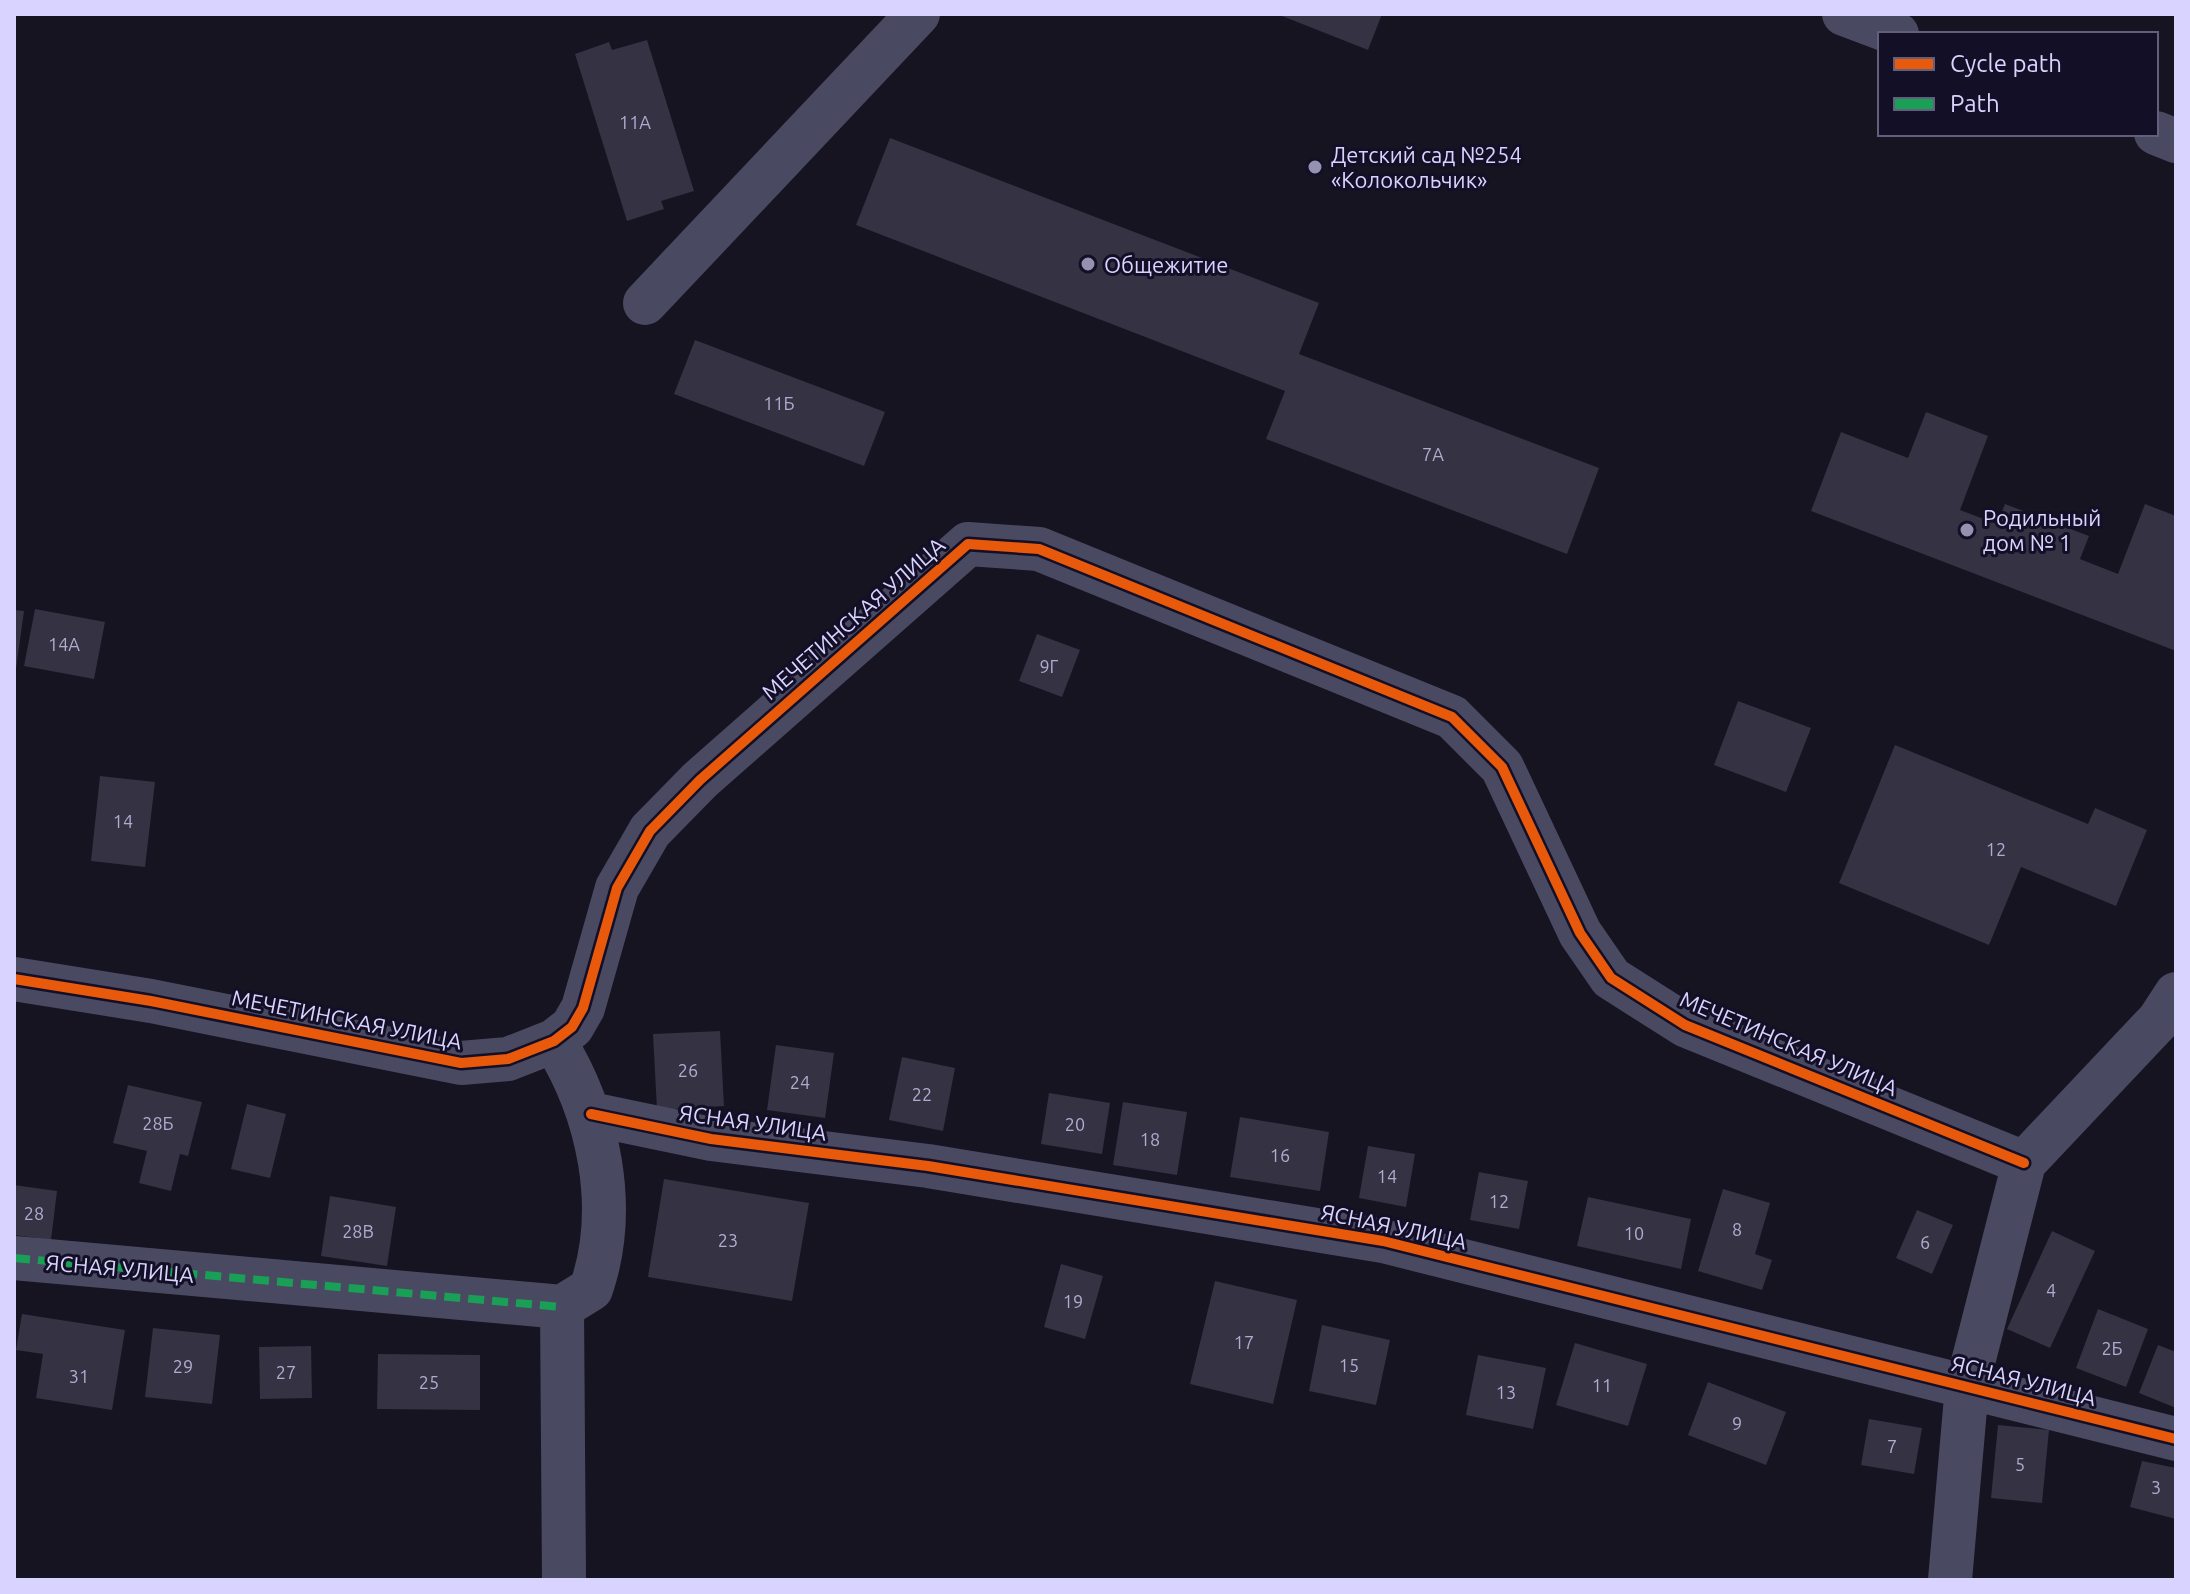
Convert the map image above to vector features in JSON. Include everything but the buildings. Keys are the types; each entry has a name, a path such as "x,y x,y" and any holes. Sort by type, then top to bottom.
{"street":[{"path":"645,303 918,14"},
{"path":"1844,14 1892,32"},
{"name":"МЕЧЕТИНСКАЯ УЛИЦА","path":"14,979 151,1001 461,1063 508,1059 554,1041 572,1027 583,1008 617,888 650,831 700,780 968,544 1039,549 1452,717 1502,767 1580,933 1611,978 1685,1025 2024,1163"},
{"path":"1950,1580 1967,1386 2024,1163 2159,1020 2176,994"},
{"path":"554,1041 575,1075 591,1114 604,1240 591,1289 562,1307 564,1580"},
{"name":"ЯСНАЯ УЛИЦА","path":"591,1114 711,1139 928,1166 1383,1241 2176,1439"},
{"name":"ЯСНАЯ УЛИЦА","path":"14,1258 562,1307"}],"marked path":[{"path":"14,1258 562,1307"}],"cycle path":[{"path":"14,979 151,1001 461,1063 508,1059 554,1041 572,1027 583,1008 617,888 650,831 700,780 968,544 1039,549 1452,717 1502,767 1580,933 1611,978 1685,1025 2024,1163"},
{"path":"591,1114 711,1139 928,1166 1383,1241 2176,1439"}],"place":[{"name":"Детский сад №254 «Колокольчик»","path":"1315,167"},
{"name":"Общежитие","path":"1088,264"},
{"name":"Родильный дом № 1","path":"1967,530"}]}
